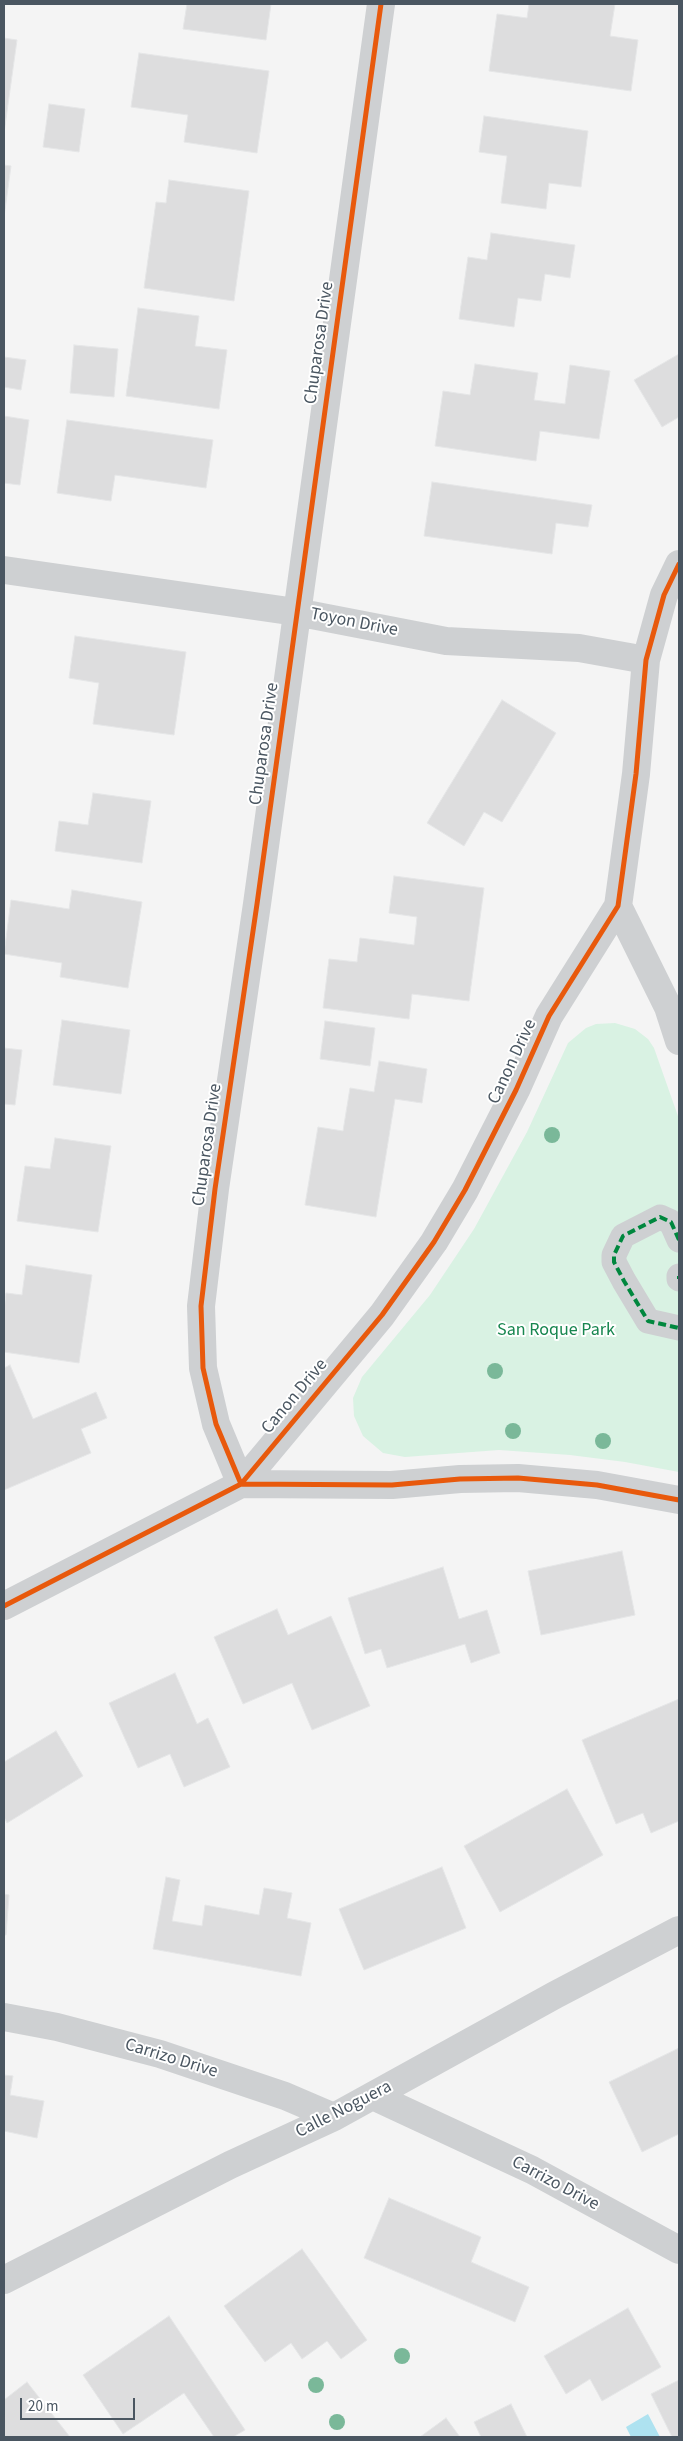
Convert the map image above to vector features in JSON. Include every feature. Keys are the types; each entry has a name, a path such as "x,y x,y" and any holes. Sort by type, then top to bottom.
{"street":[{"name":"Chuparosa Drive","path":"241,1484 216,1424 203,1368 201,1306 215,1189 257,904 381,4"},
{"name":"Canon Drive","path":"4,1606 241,1484 382,1315 434,1242 465,1190 516,1090 549,1016 618,906 636,774 646,660 664,595 679,564"},
{"name":"Toyon Drive","path":"4,570 296,612 446,641 579,648 646,660"},
{"path":"618,906 668,1007 679,1041"},
{"path":"679,1240 671,1222 660,1217 623,1236 614,1255 614,1262 648,1321 679,1328"},
{"name":"Canon Drive","path":"241,1484 392,1485 460,1479 518,1478 597,1485 679,1500"},
{"name":"Calle Noguera","path":"4,2280 230,2165 334,2117 679,1930"},
{"name":"Carrizo Drive","path":"4,2017 57,2027 160,2054 285,2096 334,2117"},
{"name":"Carrizo Drive","path":"373,2096 532,2170 679,2250"}],"green space":[{"name":"San Roque Park","path":"615,1023 635,1029 648,1039 654,1048 679,1119 679,1472 625,1462 570,1455 499,1450 405,1457 383,1453 363,1436 354,1416 353,1398 362,1377 430,1295 474,1229 527,1132 568,1043 586,1028 596,1024"}],"water":[{"path":"648,2414 660,2437 631,2437 626,2427"}],"building":[{"path":"187,4 271,4 266,40 183,29"},
{"path":"529,4 615,4 610,36 638,40 631,91 489,71 497,14 527,18"},
{"path":"4,38 17,40 4,133"},
{"path":"139,53 269,71 257,153 184,142 188,115 131,107"},
{"path":"49,104 85,109 79,152 43,147"},
{"path":"484,116 588,131 581,187 549,183 546,209 501,203 507,156 479,152"},
{"path":"4,165 11,166 4,217"},
{"path":"169,180 249,191 234,301 144,288 156,202 166,203"},
{"path":"491,233 575,245 570,278 545,274 541,301 518,298 514,327 459,319 468,257 487,260"},
{"path":"138,308 199,316 195,346 227,350 219,409 126,396"},
{"path":"74,345 118,349 114,397 70,393"},
{"path":"679,354 679,417 662,427 634,380"},
{"path":"4,357 26,360 21,390 4,387"},
{"path":"475,364 538,373 534,400 565,404 570,365 610,371 599,439 540,431 536,461 435,446 443,391 470,395"},
{"path":"4,416 29,420 20,485 4,483"},
{"path":"67,420 213,440 206,488 115,475 111,501 57,493"},
{"path":"432,482 592,505 588,527 556,523 552,554 424,536"},
{"path":"75,636 186,652 174,735 93,724 99,683 69,678"},
{"path":"502,700 556,733 502,822 484,812 464,846 427,823"},
{"path":"93,793 151,801 142,863 55,851 59,821 88,825"},
{"path":"394,876 484,888 469,1001 412,994 409,1019 323,1008 329,959 357,962 360,938 414,945 417,917 389,913"},
{"path":"72,890 142,902 128,988 60,977 62,963 4,954 11,900 69,909"},
{"path":"62,1020 130,1030 121,1094 53,1085"},
{"path":"325,1021 375,1028 370,1066 320,1059"},
{"path":"4,1048 22,1050 15,1105 4,1104"},
{"path":"379,1061 427,1069 422,1103 395,1099 376,1217 305,1205 318,1127 343,1131 350,1088 374,1092"},
{"path":"55,1138 111,1146 98,1232 17,1221 25,1166 50,1169"},
{"path":"26,1265 92,1275 79,1363 4,1352 6,1293 22,1295"},
{"path":"10,1365 33,1419 96,1392 107,1418 81,1429 91,1453 4,1490 4,1368"},
{"path":"622,1551 635,1615 541,1635 528,1571"},
{"path":"443,1567 459,1619 487,1610 500,1653 471,1663 465,1644 387,1668 381,1649 365,1654 348,1598"},
{"path":"277,1609 288,1635 331,1616 370,1706 312,1730 292,1683 243,1704 214,1637"},
{"path":"175,1673 197,1724 208,1718 230,1767 184,1787 170,1754 138,1768 109,1703"},
{"path":"679,1699 679,1821 651,1833 643,1813 616,1824 582,1740"},
{"path":"56,1731 83,1776 7,1823 4,1817 4,1762"},
{"path":"567,1789 603,1855 500,1912 464,1846"},
{"path":"442,1867 466,1928 364,1970 339,1909"},
{"path":"166,1877 180,1880 172,1921 202,1926 205,1905 259,1915 264,1888 292,1893 287,1918 311,1923 301,1976 153,1949"},
{"path":"4,1894 9,1895 6,1935 4,1935"},
{"path":"679,2048 679,2134 642,2152 609,2082"},
{"path":"4,2075 13,2076 10,2095 44,2101 37,2138 4,2131"},
{"path":"389,2198 481,2237 471,2262 529,2287 515,2322 364,2258"},
{"path":"302,2249 367,2340 341,2359 327,2341 302,2359 291,2343 265,2362 224,2306"},
{"path":"628,2308 661,2367 602,2401 590,2379 566,2394 544,2356"},
{"path":"169,2316 245,2430 233,2437 214,2437 184,2393 123,2434 83,2375"},
{"path":"679,2380 679,2437 672,2437 651,2394"},
{"path":"27,2382 70,2437 4,2437 4,2400"},
{"path":"511,2404 527,2437 481,2437 474,2422"},
{"path":"446,2418 460,2437 420,2437"}],"marked path":[{"path":"679,1240 671,1222 660,1217 623,1236 614,1255 614,1262 648,1321 679,1328"}],"cycle path":[{"path":"381,4 257,904 215,1189 201,1306 203,1368 216,1424 241,1484 392,1485 460,1479 518,1478 597,1485 679,1500"},
{"path":"4,1606 241,1484 382,1315 434,1242 465,1190 516,1090 549,1016 618,906 636,774 646,660 664,595 679,564"}]}
